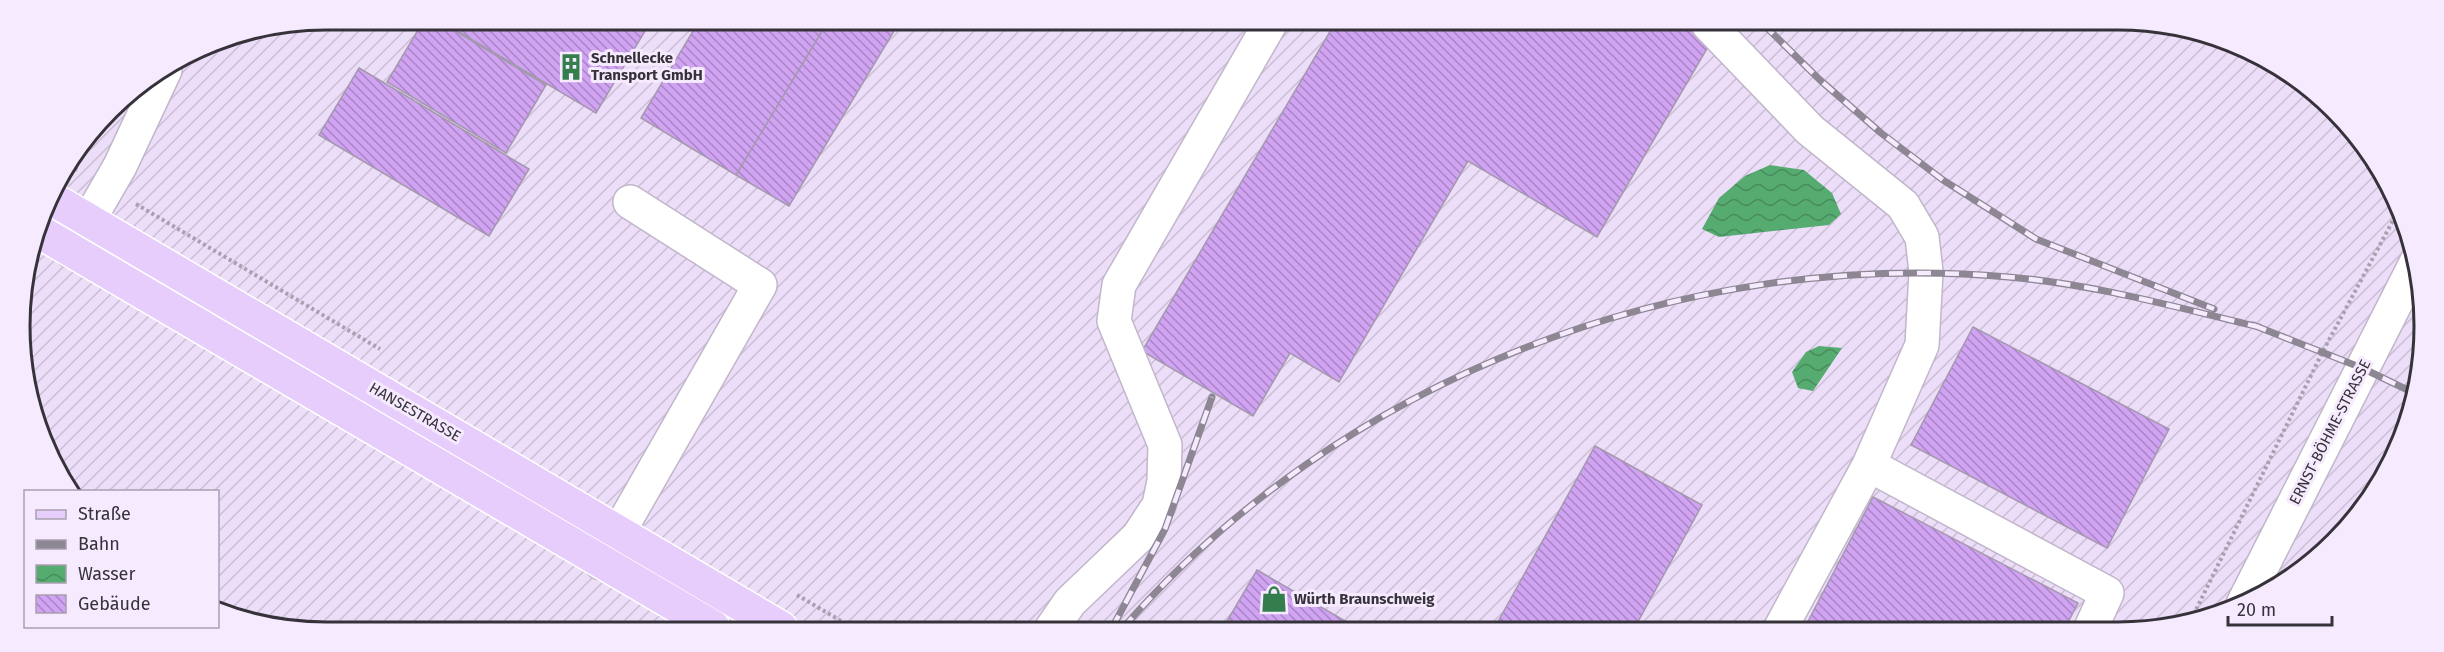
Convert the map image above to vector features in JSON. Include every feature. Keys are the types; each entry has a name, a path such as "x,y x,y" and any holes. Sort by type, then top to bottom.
{"main road":[{"name":"HANSESTRASSE","path":"58,202 771,622"},
{"path":"45,235 704,622"}],"street":[{"path":"1056,622 1070,602 1138,537 1159,505 1164,481 1165,445 1114,321 1119,285 1266,30"},
{"path":"1714,30 1810,130 1903,205 1922,237 1926,272 1922,345 1869,465 1784,622"},
{"path":"71,251 120,166 160,82"},
{"path":"601,563 760,285 630,202"},
{"name":"ERNST-BÖHME-STRASSE","path":"2250,591 2409,275"},
{"path":"1869,465 2107,593 2094,622"}],"path":[{"path":"2196,612 2322,353 2394,219"}],"shaded area":[{"path":"326,30 2118,30 2176,36 2231,53 2282,80 2313,103 2341,131 2364,162 2391,213 2408,268 2414,326 2408,384 2398,421 2374,474 2341,521 2313,549 2282,572 2249,591 2195,612 2157,619 2118,622 326,622 268,616 219,601 219,490 80,490 61,457 40,403 33,365 30,326 36,268 46,231 70,178 103,131 131,103 178,70 231,46 287,33"}],"water":[{"path":"1770,165 1804,170 1832,193 1841,214 1829,225 1719,237 1702,229 1719,198 1745,176"},
{"path":"1819,346 1842,348 1813,391 1798,388 1792,372 1806,352"}],"building":[{"path":"418,30 454,30 546,85 506,153 387,82"},
{"name":"Schnellecke Transport GmbH","path":"456,30 646,30 596,113"},
{"path":"694,30 823,30 736,175 641,118"},
{"path":"823,30 895,30 789,206 736,175"},
{"path":"1331,30 1695,30 1712,40 1597,237 1468,161 1339,382 1290,353 1253,416 1142,351"},
{"path":"359,68 529,169 489,236 319,135"},
{"path":"1973,327 2169,429 2107,548 1911,445"},
{"path":"1595,446 1702,505 1638,622 1498,622"},
{"path":"1873,497 2078,603 2068,622 1808,622"},
{"name":"Würth Braunschweig","path":"1257,570 1347,622 1227,622"}],"railway":[{"path":"1769,30 1820,80 1881,133 1943,180 2036,239 2214,309"},
{"path":"1129,622 1210,540 1307,464 1412,400 1524,348 1641,310 1762,285 1885,274 2008,277 2103,291 2259,327"},
{"path":"2253,325 2362,368 2407,390"},
{"path":"1115,622 1165,529 1212,397"}],"place":[{"name":"Schnellecke Transport GmbH","path":"571,67"},
{"name":"Würth Braunschweig","path":"1274,599"}]}
